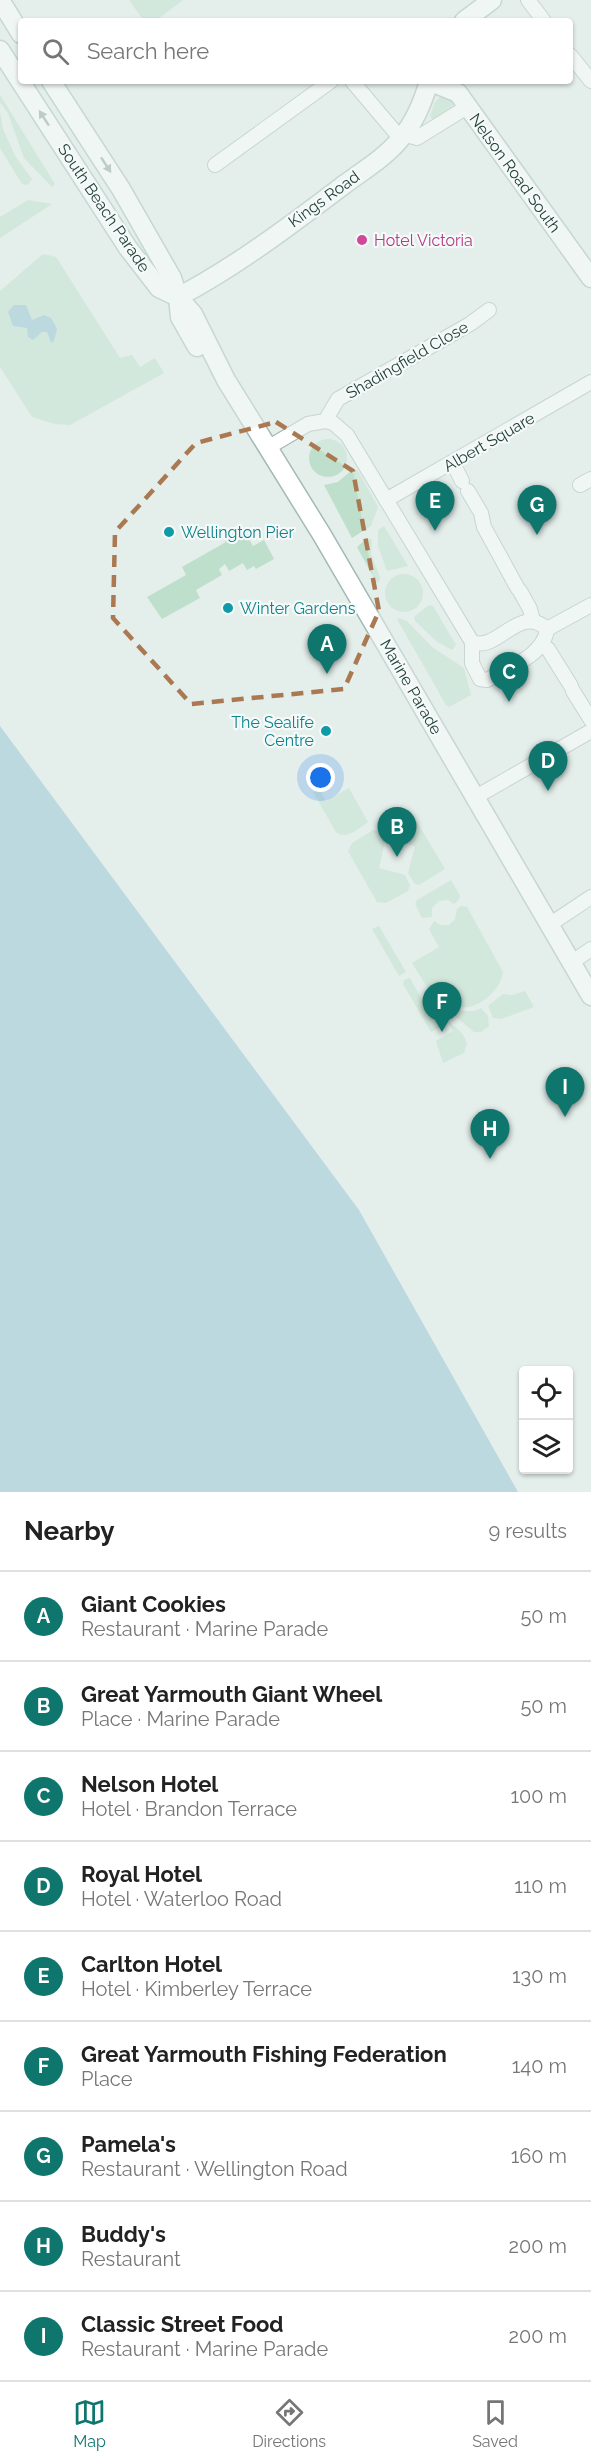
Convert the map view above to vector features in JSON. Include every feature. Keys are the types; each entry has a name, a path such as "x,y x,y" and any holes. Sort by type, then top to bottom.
{"street":[{"path":"0,0 18,29"},
{"path":"468,18 492,0"},
{"path":"528,0 542,18"},
{"name":"South Beach Parade","path":"0,50 18,78"},
{"path":"573,59 591,81"},
{"name":"South Beach Parade","path":"22,84 128,248 159,288 178,297"},
{"name":"South Beach Parade","path":"53,84 121,189 172,278 178,297"},
{"path":"215,165 327,84"},
{"path":"355,84 403,136 417,138 467,107"},
{"name":"Kings Road","path":"178,297 201,285 311,210 380,159 403,136 423,102 428,84"},
{"name":"Nelson Road South","path":"436,84 458,93 591,278"},
{"name":"Marine Parade","path":"178,297 193,314 226,380 269,447 591,996"},
{"name":"Shadingfield Close","path":"325,421 338,399 470,324 489,310"},
{"name":"Albert Square","path":"386,500 591,382"},
{"path":"269,447 308,424 325,421 333,423 347,435 472,642 472,663 483,680 538,651 547,629 591,605"},
{"path":"453,463 481,513 484,527 530,609 533,621"},
{"path":"472,642 483,644 524,621 533,621 547,629"},
{"path":"542,645 548,649 591,720"},
{"path":"474,798 591,731"},
{"path":"549,925 591,897"},
{"path":"571,963 591,949"}],"highlighted area":[{"path":"276,422 353,471 379,611 344,689 191,704 113,618 115,532 196,443"}],"green space":[{"path":"129,0 183,0 159,18 142,18"},
{"path":"0,95 55,184 52,187 24,158 8,113 0,102"},
{"path":"442,95 453,101 453,106 433,120 430,116 435,102"},
{"path":"0,111 3,129 15,156 32,179 28,185 22,184 0,148"},
{"path":"28,200 52,204 0,238 0,217"},
{"path":"43,254 56,257 120,358 132,355 140,367 155,358 164,373 70,425 55,424 32,417 0,367 0,291"},
{"path":"328,439 342,444 347,458 342,472 328,477 314,472 309,458 314,444"},
{"path":"353,469 358,471 378,507 371,526 352,538 324,485 338,482"},
{"path":"384,526 408,566 387,571 378,546 378,530"},
{"path":"243,528 253,546 264,540 274,559 256,569 254,566 247,570 243,563 229,571 225,564 219,569 222,575 196,590 200,598 162,619 147,597 186,575 182,567 226,542 224,539"},
{"path":"367,538 372,540 371,554 380,577 379,582 376,582 357,547"},
{"path":"404,574 417,580 423,593 417,606 404,612 391,606 385,593 391,580"},
{"path":"429,605 433,606 456,645 452,650 436,641 415,621 414,617"},
{"path":"397,619 407,621 432,647 464,668 471,695 449,707 446,705"},
{"path":"349,788 368,822 352,833 344,835 336,832 313,792 319,789 326,801"},
{"path":"410,810 445,869 419,885 414,883 408,873 415,846 390,839 385,828 386,823"},
{"path":"373,830 379,831 385,841 379,868 405,875 410,885 408,891 386,903 377,902 348,851 352,843"},
{"path":"451,880 460,896 458,901 454,904 448,900 439,901 432,908 432,917 422,918 415,904 417,900"},
{"path":"461,906 467,907 503,972 495,990 488,997 470,1007 452,1004 445,996 430,992 412,963 439,947 429,929 434,921 440,925 449,925 455,919 457,909"},
{"path":"379,926 406,972 399,976 372,929"},
{"path":"410,978 428,1007 461,1032 467,1043 464,1053 443,1063 436,1041 453,1031 448,1023 431,1032 403,984 404,980"},
{"path":"525,991 534,1007 501,1019 493,1018 488,1006 503,994 512,995"},
{"path":"439,1002 460,1010 471,1011 481,1008 488,1016 489,1026 481,1032 474,1032"}],"water":[{"path":"14,305 26,305 32,320 44,315 51,318 57,329 54,341 51,343 47,332 42,332 33,340 28,337 27,328 13,326 8,312"},
{"path":"0,726 359,1210 518,1492 0,1492"}],"place":[{"name":"Hotel Victoria","path":"362,240"},
{"name":"Carlton Hotel","path":"435,531"},
{"name":"Wellington Pier","path":"169,532"},
{"name":"Pamela's","path":"537,535"},
{"name":"Winter Gardens","path":"228,608"},
{"name":"Giant Cookies","path":"327,674"},
{"name":"Nelson Hotel","path":"509,702"},
{"name":"The Sealife Centre","path":"326,731"},
{"name":"Royal Hotel","path":"548,791"},
{"name":"Great Yarmouth Giant Wheel","path":"397,857"},
{"name":"Great Yarmouth Fishing Federation","path":"442,1032"},
{"name":"Classic Street Food","path":"565,1117"},
{"name":"Buddy's","path":"490,1159"}]}
